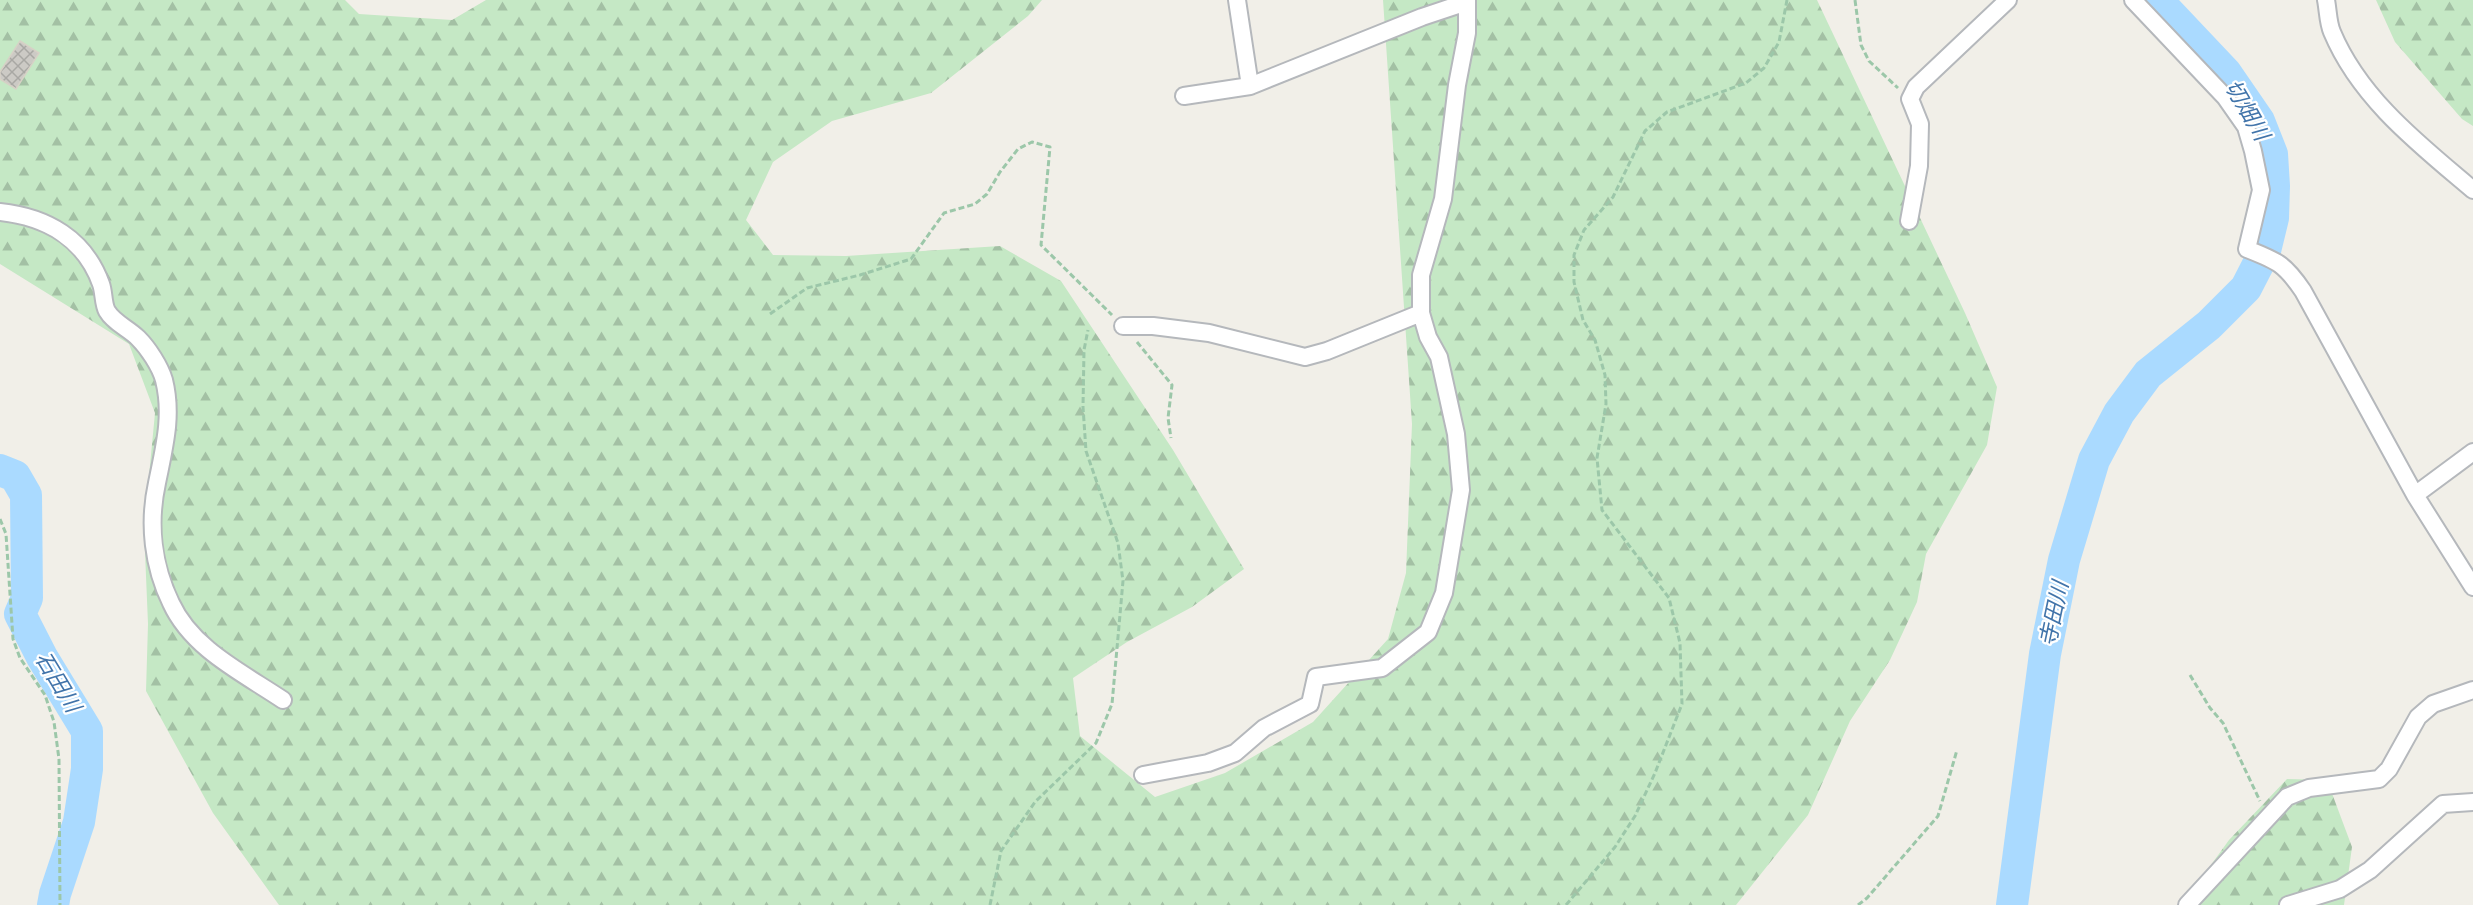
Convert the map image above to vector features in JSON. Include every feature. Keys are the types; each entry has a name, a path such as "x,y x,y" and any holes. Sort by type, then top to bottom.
{"street":[{"path":"1237,0 1250,86"},
{"path":"1910,221 1919,166 1920,124 1910,99 1916,87 2008,0"},
{"path":"2133,0 2225,97 2246,127 2261,190 2247,249 2280,262 2303,291 2415,495 2473,587"},
{"path":"2326,0 2331,31 2356,74 2381,108 2420,146 2473,190"},
{"path":"1143,775 1208,763 1234,753 1264,728 1310,704 1316,677 1382,668 1428,632 1444,593 1461,489 1456,434 1439,357 1428,337 1421,313 1421,275 1443,199 1457,85 1467,33 1467,1 1250,86 1184,96"},
{"path":"0,212 37,221 70,237 87,254 101,285 106,310 138,338 164,378 168,405 167,441 156,486 153,547 171,604 185,628 208,650 283,700"},
{"path":"1123,326 1153,326 1209,333 1305,357 1327,351 1421,313"},
{"path":"2415,495 2473,452"},
{"path":"2187,905 2287,797 2309,788 2379,779 2389,769 2418,717 2433,704 2473,690"},
{"path":"2288,905 2340,889 2370,870 2442,804 2473,802"}],"path":[{"path":"1566,905 1615,847 1635,816 1682,704 1680,643 1669,598 1602,510 1597,458 1606,404 1605,375 1595,340 1582,320 1574,282 1574,255 1584,230 1613,197 1645,131 1667,112 1746,83 1764,68 1779,42 1787,0"},
{"path":"1855,0 1861,45 1869,61 1910,99"},
{"path":"770,314 807,288 911,259 944,213 975,204 987,194 1018,149 1032,142 1050,147 1041,245 1123,326 1172,385 1168,418 1171,438"},
{"path":"990,905 1001,851 1035,802 1096,742 1112,704 1123,581 1119,543 1086,451 1083,407 1084,362 1088,330"},
{"path":"0,519 6,534 13,639 20,658 45,695 54,722 59,759 60,905"},
{"path":"2190,675 2210,708 2223,723 2258,798 2270,816"},
{"path":"1858,905 1867,898 1938,816 1958,750"}],"green space":[{"path":"0,0 345,0 359,14 452,20 486,0 1042,0 1028,16 931,93 832,121 773,162 746,220 773,255 846,256 1000,246 1061,281 1173,450 1244,569 1192,607 1127,642 1073,678 1080,736 1155,797 1225,773 1313,722 1388,639 1406,573 1412,424 1383,0 1817,0 1965,313 1997,387 1987,445 1926,554 1917,602 1890,660 1850,721 1808,815 1736,905 279,905 213,813 146,691 148,624 144,528 155,413 129,344 0,264"},
{"path":"2376,0 2473,0 2473,126 2462,119 2395,42"},
{"path":"2287,779 2327,780 2352,847 2344,905 2182,905 2229,840"}],"building":[{"path":"20,41 39,53 16,89 0,79 0,72"}],"waterway":[{"name":"寺田川","path":"2012,905 2045,654 2064,560 2094,460 2119,413 2148,374 2209,325 2246,288 2265,251 2273,218 2272,154 2259,121 2226,73 2157,0"},
{"name":"石田川","path":"0,470 15,476 26,495 27,598 20,614 42,657 87,731 87,769 79,822 53,905"}],"water label":[{"name":"切畑川","path":"2247,110"}]}
